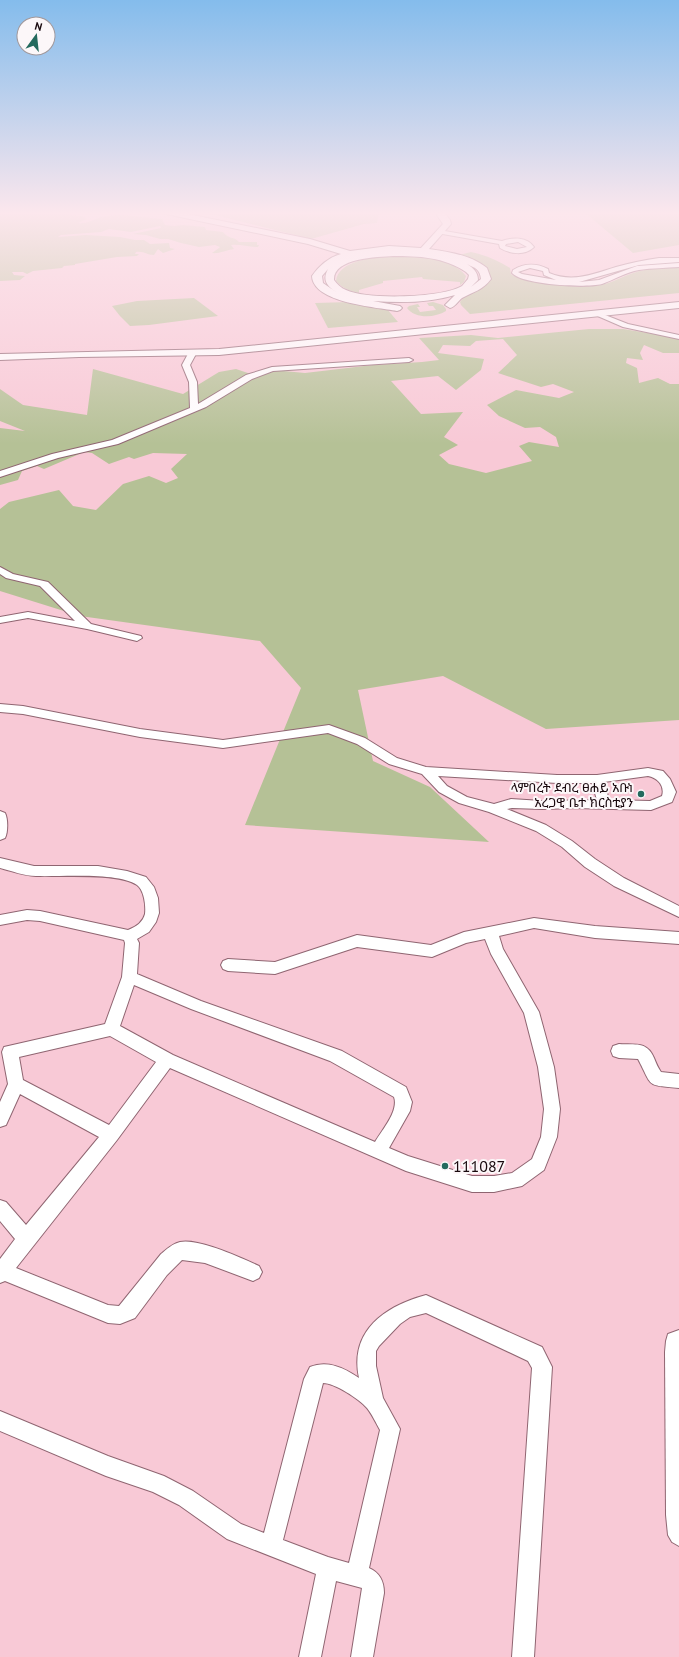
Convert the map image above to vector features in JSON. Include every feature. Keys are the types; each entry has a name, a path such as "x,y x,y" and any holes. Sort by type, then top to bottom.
{"main road":[{"path":"324,289 341,298 375,304 401,314 454,310 595,313 679,305"},
{"path":"338,289 343,293 360,297 401,314"},
{"path":"454,310 457,292 463,289"},
{"path":"454,310 462,295 475,289"},
{"path":"0,357 79,354 192,354 231,351 341,336 401,314 679,298"},
{"path":"0,350 65,347 202,345 341,336"}],"street":[{"path":"595,313 605,319 625,325 679,337"},
{"path":"192,354 186,365 193,382 194,409"},
{"path":"0,474 55,456 115,442 203,405 249,377 272,369 408,360"},
{"path":"0,570 10,576 44,584 87,626"},
{"path":"0,620 28,615 87,626 137,638"},
{"path":"0,708 23,710 140,733 222,744 329,729 361,741 393,761 426,770 509,777 597,779 638,772 654,773 659,774 666,782 670,792 668,799 651,806 604,804 542,805 511,803 494,810"},
{"path":"426,770 443,789 463,800 540,828 567,844 590,863 619,882 679,912"},
{"path":"597,779 604,804"},
{"path":"0,816 0,835"},
{"path":"0,863 34,871 98,871 127,876 142,881 147,887 151,898 152,913 149,922 144,928 129,936 40,916 27,915 0,920"},
{"path":"228,965 275,968 357,942 432,951 464,938 534,923 595,932 679,938"},
{"path":"0,1120 16,1084 5,1051 111,1029 167,1060 379,1150 406,1163 472,1184 494,1184 516,1180 538,1164 549,1138 552,1109 546,1067 531,1012 496,950 490,932"},
{"path":"111,1029 129,977 132,943 129,936"},
{"path":"129,977 196,1005 336,1056 400,1092 404,1102 402,1112 379,1150"},
{"path":"619,1051 642,1052 645,1055 653,1076 656,1078 679,1080"},
{"path":"167,1060 111,1135 1,1272 108,1314 120,1315 128,1311 168,1260 180,1251 194,1251 253,1272"},
{"path":"16,1084 111,1135"},
{"path":"0,1208 26,1239"},
{"path":"356,1576 390,1429 374,1401 366,1366 367,1350 372,1339 393,1317 407,1309 426,1304 535,1354 542,1367 523,1657"},
{"path":"679,1339 675,1341 675,1360 676,1515 679,1535"},
{"path":"271,1547 314,1380 318,1374 325,1372 337,1375 374,1401"},
{"path":"0,1421 106,1466 157,1483 186,1498 234,1532 328,1568 369,1580 373,1585 362,1657"},
{"path":"310,1657 328,1568"}],"green space":[{"path":"348,289 361,289 359,290 359,293"},
{"path":"479,289 679,289 679,293 470,314 460,302 467,295"},
{"path":"194,298 218,316 130,326 112,306 137,301"},
{"path":"350,302 387,309 398,322 328,328 315,303"},
{"path":"433,302 443,305 446,311 431,316 420,316 411,312 407,308 418,304 420,307 417,307 420,312 436,310 433,306 429,306 427,303"},
{"path":"589,329 623,329 679,338 679,353 663,353 644,345 640,353 643,360 627,358 626,363 637,368 639,383 658,378 670,384 679,384 679,720 546,729 443,676 358,690 373,761 430,787 489,842 245,825 301,688 260,641 80,616 0,591 0,509 9,502 59,490 73,506 96,510 123,484 149,476 166,483 178,478 171,469 187,454 153,453 134,459 129,457 109,464 92,453 84,452 44,469 37,466 22,471 18,480 0,485 0,428 25,431 0,421 0,389 23,405 87,415 93,369 183,394 219,372 236,369 257,376 273,370 305,373 373,365 439,360 419,338 471,335 498,338","holes":["503,339 517,355 498,373 541,387 553,384 574,392 559,398 516,390 487,405 499,416 525,428 540,427 556,437 559,447 529,442 519,446 532,461 486,473 449,464 439,455 458,445 444,437 463,412 421,414 391,381 438,376 456,390 481,370 484,359 438,353 443,345 470,346 476,341"]}],"place":[{"name":"ላምበረት ደብረ ፀሐይ አቡነ አረጋዊ ቤተ ክርስቲያን","path":"641,794"},
{"name":"111087","path":"445,1166"}]}
